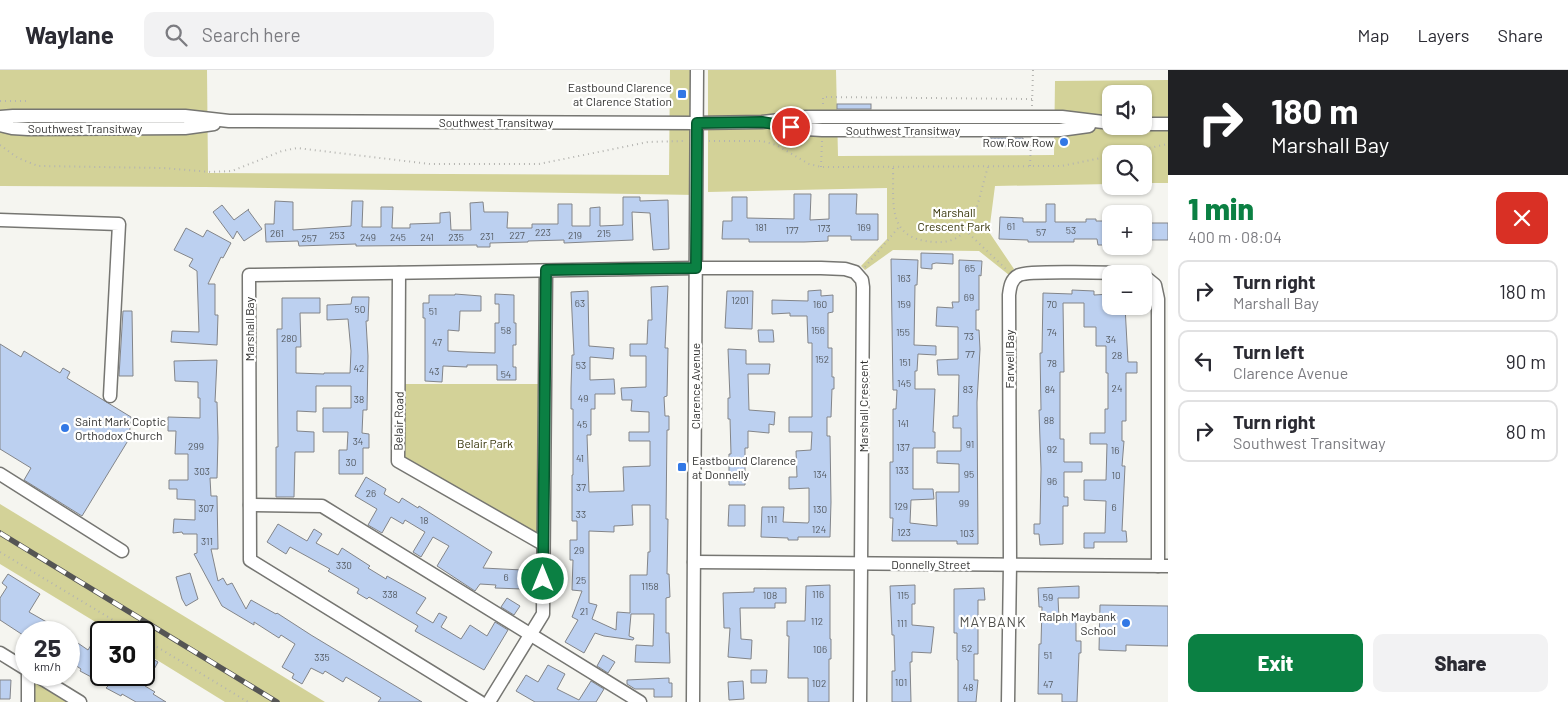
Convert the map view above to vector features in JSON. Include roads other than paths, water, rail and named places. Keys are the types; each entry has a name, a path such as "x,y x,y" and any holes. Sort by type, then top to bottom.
{"street":[{"name":"Clarence Avenue","path":"693,702 697,70"},
{"name":"Southwest Transitway","path":"0,117 185,116 229,122 697,123 762,122 806,117 1062,117 1102,123"},
{"name":"Southwest Transitway","path":"0,125 28,129 185,128 229,122"},
{"path":"1152,124 1168,124"},
{"path":"0,220 119,224 110,396"},
{"name":"Marshall Bay","path":"480,702 250,560 249,275 696,268"},
{"name":"Marshall Crescent","path":"696,268 845,269 859,275 863,287 860,702"},
{"path":"489,702 543,614 546,270"},
{"name":"Belair Road","path":"399,273 398,461 543,544"},
{"name":"Farwell Bay","path":"1008,702 1010,286 1016,277 1024,274 1102,274"},
{"path":"1152,281 1156,284 1158,299 1163,566"},
{"path":"0,474 122,551"},
{"path":"250,504 322,506 640,702"},
{"name":"Donnelly Street","path":"694,562 1163,566"},
{"path":"0,653 15,662"},
{"path":"28,686 28,702"},
{"path":"54,686 80,702"}],"railway":[{"path":"0,533 277,702"}],"place":[{"name":"Eastbound Clarence at Clarence Station","path":"682,94"},
{"name":"Row Row Row","path":"1064,142"},
{"name":"Saint Mark Coptic Orthodox Church","path":"65,428"},
{"name":"Eastbound Clarence at Donnelly","path":"682,467"},
{"name":"Ralph Maybank School","path":"1126,623"}],"district":[{"name":"MAYBANK","path":"993,621"}],"park label":[{"name":"Marshall Crescent Park","path":"954,219"},
{"name":"Belair Park","path":"485,443"}]}
